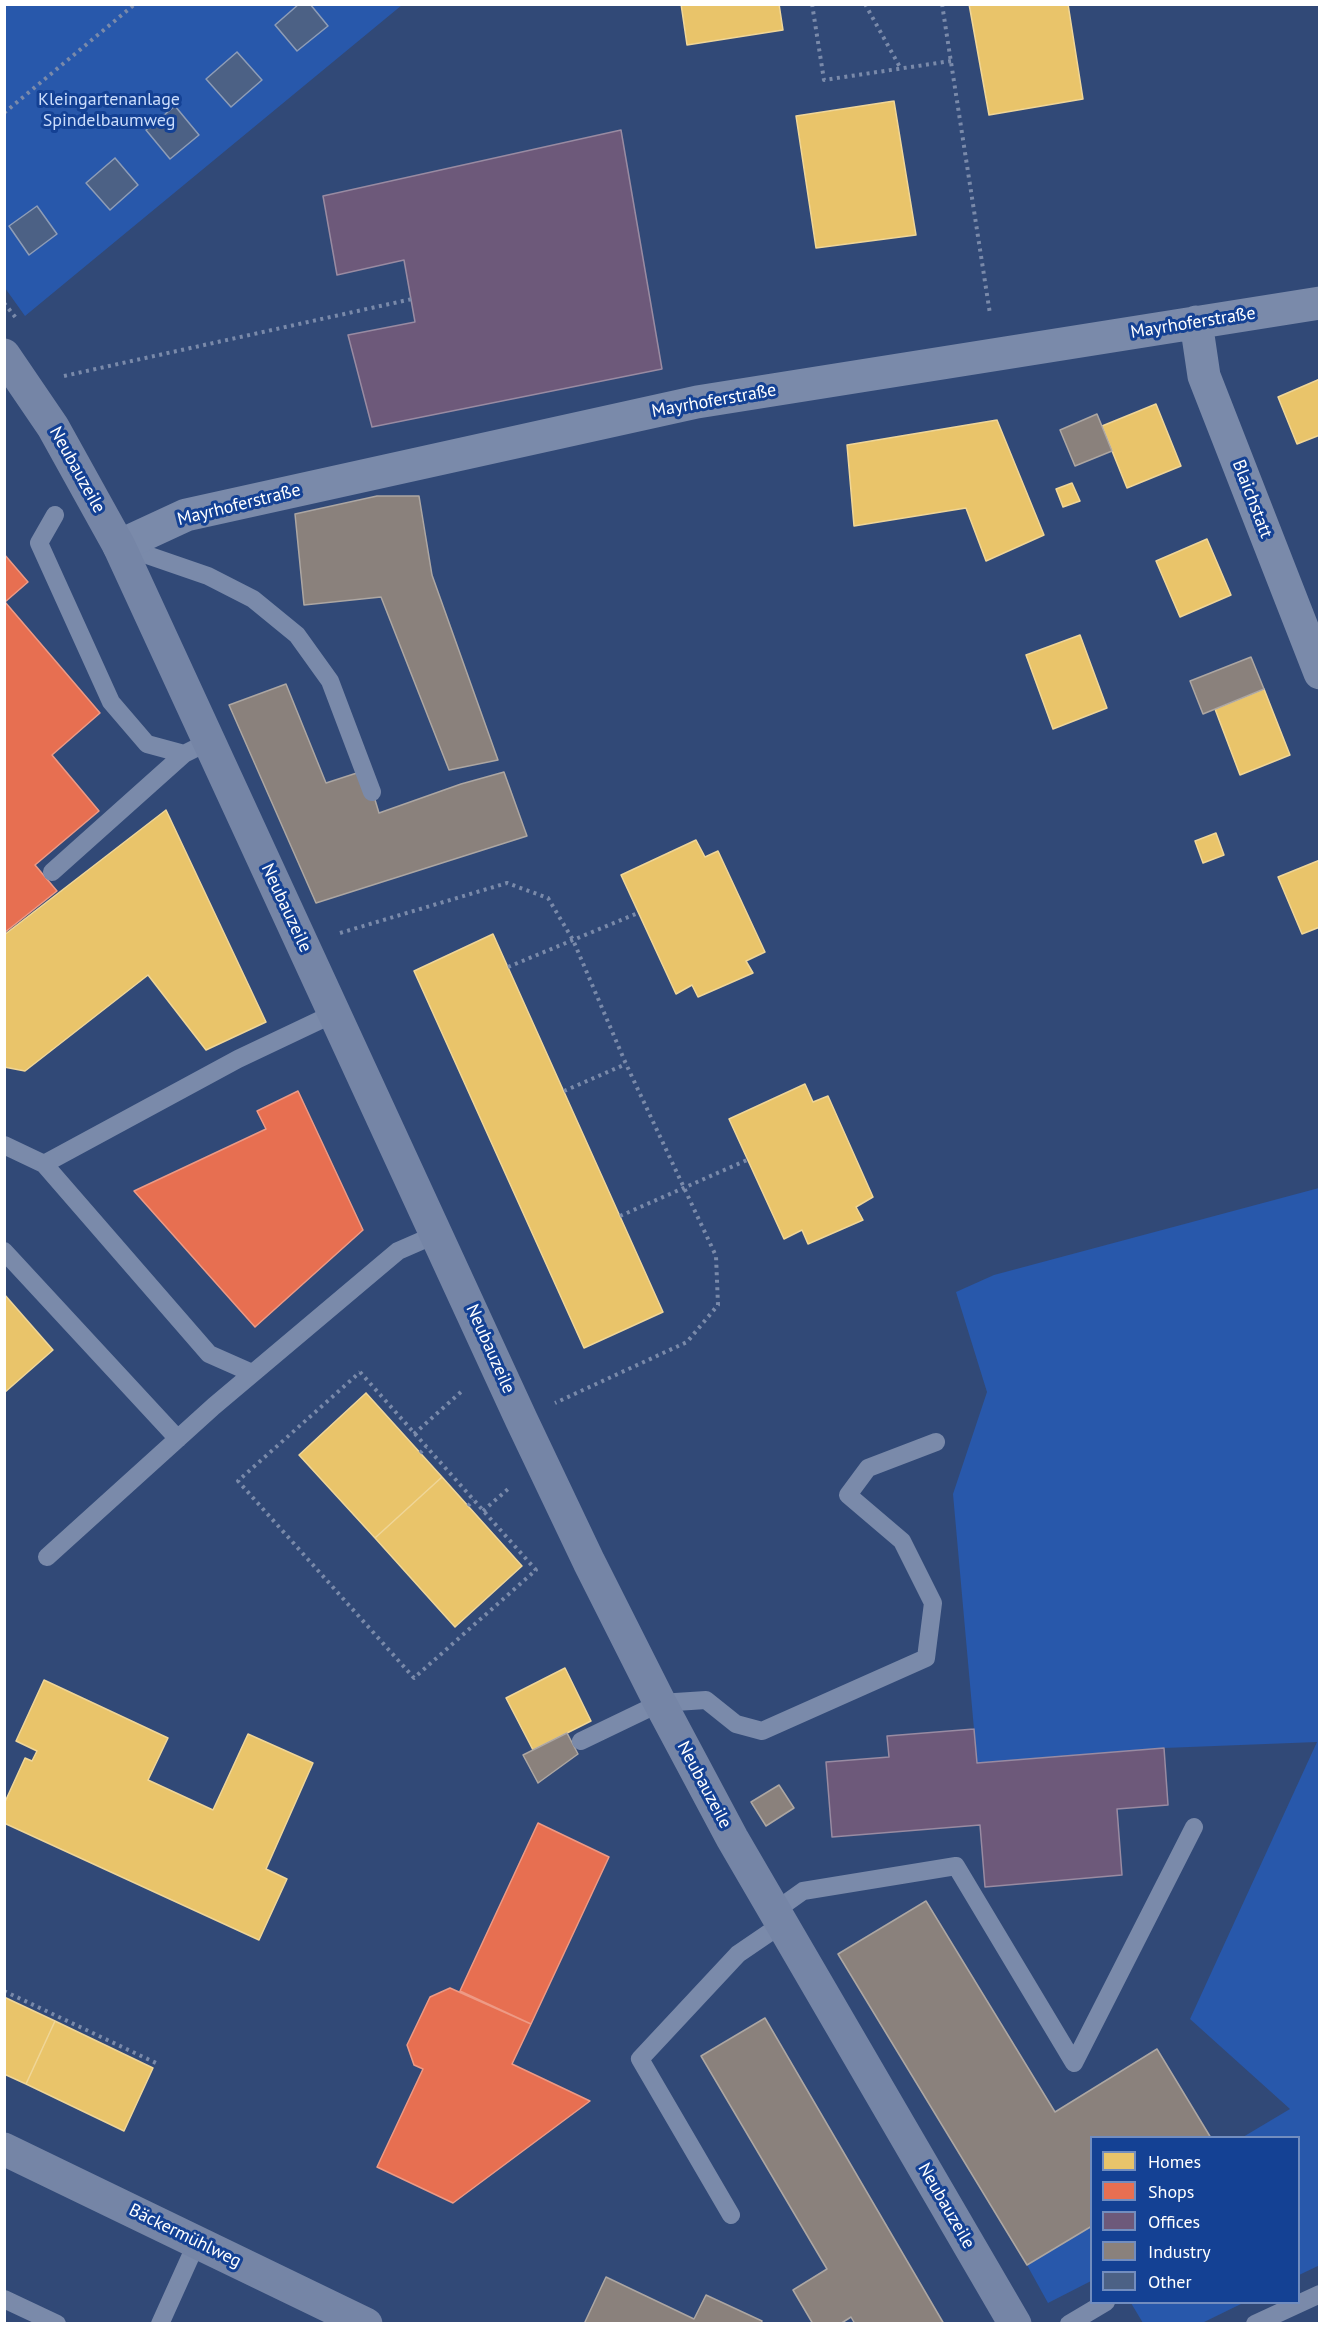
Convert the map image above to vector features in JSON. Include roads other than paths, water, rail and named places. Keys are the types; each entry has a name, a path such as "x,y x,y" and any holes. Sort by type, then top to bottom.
{"street":[{"name":"Mayrhoferstraße","path":"119,546 186,515 697,402 1320,303"},
{"name":"Blaichstatt","path":"1196,322 1204,376 1320,673"},
{"name":"Neubauzeile","path":"4,355 53,427 119,546 197,747 303,944 521,1419 660,1703 732,1838 1015,2324"},
{"name":"Bäckermühlweg","path":"4,2149 366,2324"}],"lane":[{"path":"55,515 39,543 111,702 147,744 197,747"},
{"path":"119,546 208,576 253,599 297,635 330,681 372,792"},
{"path":"52,872 197,747"},
{"path":"44,1164 238,1059 335,1013"},
{"path":"4,1144 44,1164 209,1354 252,1374"},
{"path":"47,1557 178,1438 398,1251 437,1234"},
{"path":"4,1251 178,1438"},
{"path":"580,1741 660,1703 706,1700 736,1725 762,1731 926,1658 933,1603 902,1541 848,1495 868,1468 936,1442"},
{"path":"731,2215 640,2059 738,1954 779,1918 802,1891 956,1866 1074,2063 1194,1827"},
{"path":"160,2324 197,2242"},
{"path":"1255,2324 1284,2316 1320,2294"},
{"path":"4,2299 57,2324"},
{"path":"1069,2324 1103,2304"}],"park label":[{"name":"Kleingartenanlage Spindelbaumweg","path":"109,110"}]}
